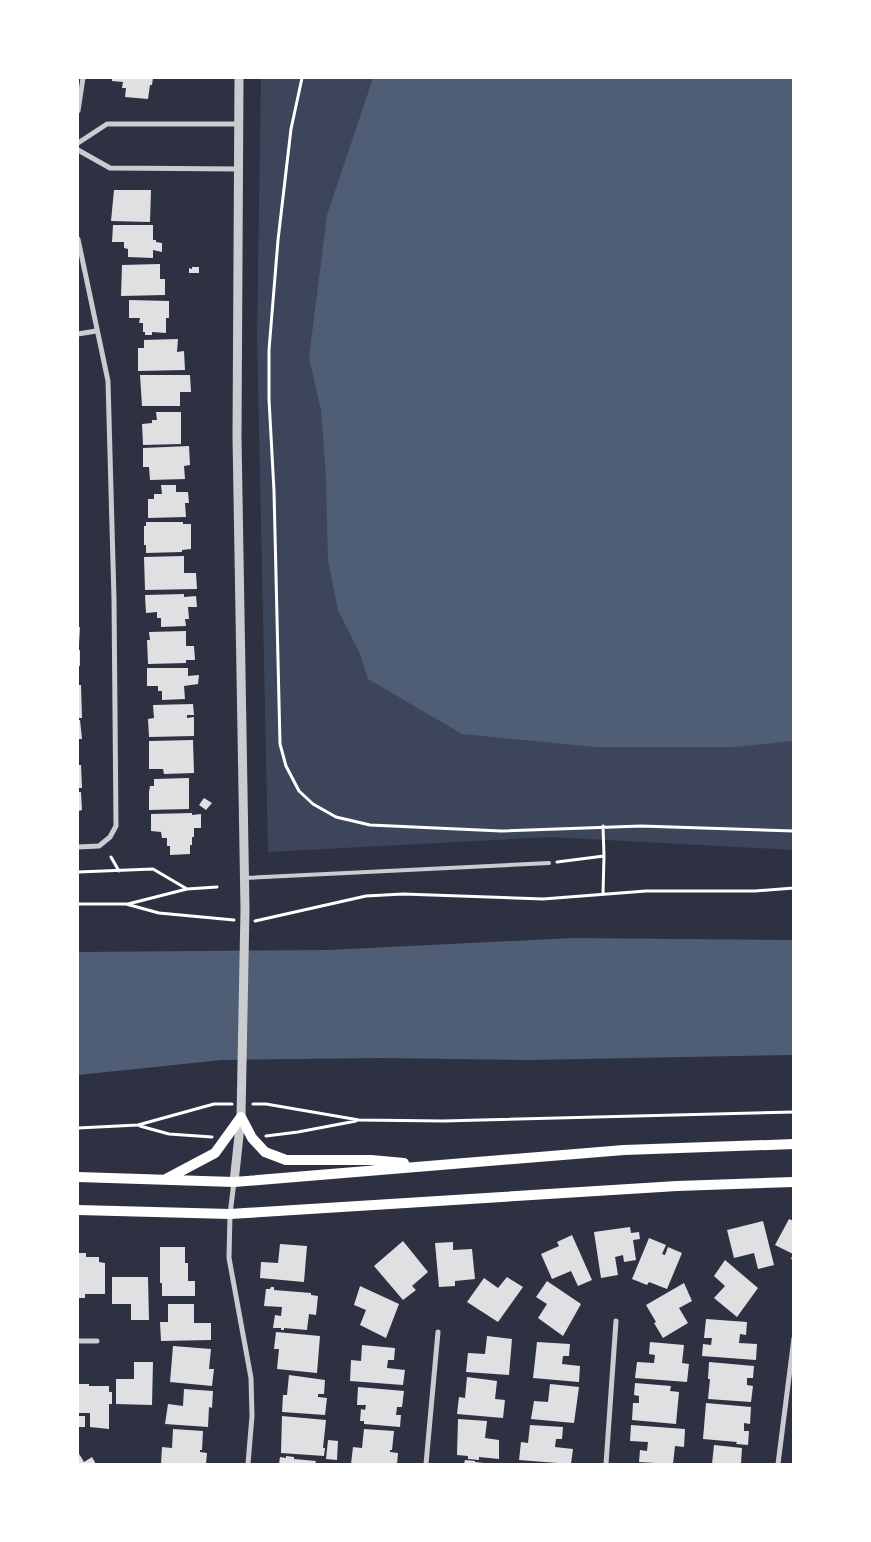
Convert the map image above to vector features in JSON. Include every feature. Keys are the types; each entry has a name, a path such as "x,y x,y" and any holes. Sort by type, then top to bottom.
{"main road":[{"path":"166,1180 215,1153 241,1115"},
{"path":"241,1115 252,1138 266,1152 286,1160 371,1160 426,1166"},
{"path":"78,1177 234,1182 624,1150 794,1144"},
{"path":"78,1210 230,1214 676,1186 794,1182"}],"street":[{"path":"78,111 83,78"},
{"path":"239,78 237,437 246,921 241,1115 230,1214 229,1258 250,1378 252,1416 248,1464"},
{"path":"78,144 107,124 238,124"},
{"path":"78,150 110,168 238,169"},
{"path":"78,239 108,381 116,826 110,837 99,846 78,847"},
{"path":"78,334 96,331"},
{"path":"606,1464 616,1321"},
{"path":"426,1464 438,1332"},
{"path":"778,1464 794,1338"},
{"path":"78,1341 97,1341"}],"lane":[{"path":"245,878 549,863"}],"path":[{"path":"302,78 289,148 278,240 269,350 280,744 286,766 299,791 313,804 336,817 370,825 501,831 603,826 658,826 794,832"},
{"path":"603,826 603,894"},
{"path":"549,863 604,856"},
{"path":"111,857 119,871"},
{"path":"78,872 153,869 186,889"},
{"path":"78,904 126,904 186,889 217,887"},
{"path":"246,921 258,921 366,896 403,894 542,899 646,891 755,891 794,888"},
{"path":"126,904 159,913 219,920 238,920"},
{"path":"252,1138 298,1132 359,1120 443,1121 794,1112"},
{"path":"78,1128 138,1125 169,1134 227,1138"}],"shaded area":[{"path":"261,78 793,78 793,850 550,837 268,852 257,337"},
{"path":"373,78 793,78 793,741 735,747 595,747 462,734 368,679 360,654 338,610 328,561 326,477 321,410 309,358 327,215"},
{"path":"572,938 793,940 793,1055 529,1060 382,1058 222,1060 78,1075 78,952 329,950"}],"building":[{"path":"112,78 153,78 148,99 125,97 126,88 122,88 123,82 112,81"},
{"path":"114,190 151,190 150,222 111,221"},
{"path":"113,225 153,225 153,240 162,243 162,252 153,250 153,258 128,257 128,249 124,248 124,242 112,242"},
{"path":"160,264 160,279 165,279 165,295 121,296 122,265"},
{"path":"192,267 199,267 199,273 189,273 189,268 192,269"},
{"path":"129,300 169,301 169,318 166,318 166,333 152,332 152,335 145,335 143,323 139,323 140,318 129,318"},
{"path":"178,339 177,352 184,351 185,370 138,371 138,348 144,348 144,340"},
{"path":"140,375 190,375 191,392 180,392 180,406 142,406"},
{"path":"156,412 181,412 181,444 143,445 142,424 152,423 152,420 157,420"},
{"path":"189,446 190,465 184,466 185,479 150,480 149,467 143,467 143,448"},
{"path":"161,485 176,485 176,492 188,492 189,503 185,503 186,517 148,518 148,499 154,499 154,494 162,494"},
{"path":"146,522 183,522 183,524 191,524 191,549 182,550 182,552 146,553 144,526 146,526"},
{"path":"184,556 184,573 196,573 197,589 145,590 144,557"},
{"path":"184,594 184,597 196,596 197,607 188,607 189,619 185,619 186,626 161,627 161,618 157,618 157,612 146,613 145,595"},
{"path":"78,627 80,627 79,645 78,645"},
{"path":"186,631 186,646 194,646 195,660 186,660 186,663 148,664 147,640 150,640 149,632"},
{"path":"78,650 80,650 80,666 78,666"},
{"path":"147,668 188,668 188,676 199,675 198,684 184,686 185,699 162,700 162,691 158,691 158,686 147,686"},
{"path":"78,685 81,685 82,718 78,718"},
{"path":"193,704 194,715 187,715 187,718 194,717 194,736 149,737 148,719 154,718 153,705"},
{"path":"78,720 80,720 82,739 78,739"},
{"path":"193,740 194,773 164,774 163,769 149,769 149,741"},
{"path":"78,765 81,765 82,788 78,788"},
{"path":"189,778 189,809 149,810 149,792 150,786 154,786 154,779"},
{"path":"78,792 81,792 82,810 78,811"},
{"path":"204,798 212,803 206,810 199,805"},
{"path":"192,813 192,815 201,814 201,828 194,828 190,854 170,855 170,846 167,846 167,838 162,838 161,832 151,831 151,814"},
{"path":"789,1219 794,1221 794,1260 791,1259 793,1254 775,1245"},
{"path":"763,1221 774,1265 758,1269 754,1253 734,1258 727,1230"},
{"path":"630,1227 631,1233 639,1232 640,1239 633,1240 636,1260 624,1262 623,1255 615,1257 618,1275 601,1278 594,1232"},
{"path":"572,1235 592,1280 578,1286 571,1271 552,1279 541,1254 559,1246 557,1242"},
{"path":"649,1238 666,1245 662,1254 665,1255 668,1247 682,1253 667,1289 649,1282 647,1285 632,1279"},
{"path":"403,1241 428,1272 412,1286 416,1290 403,1300 374,1266"},
{"path":"453,1242 453,1250 472,1249 475,1279 455,1281 455,1286 439,1287 435,1243"},
{"path":"280,1244 307,1246 304,1282 260,1278 261,1262 278,1263"},
{"path":"160,1247 185,1247 185,1263 188,1263 188,1281 195,1281 195,1296 162,1296"},
{"path":"78,1253 86,1253 86,1257 99,1257 99,1262 105,1263 105,1294 85,1294 85,1298 78,1298"},
{"path":"725,1260 758,1288 737,1317 714,1298 725,1286 714,1276"},
{"path":"112,1277 148,1277 149,1320 131,1320 131,1304 112,1304"},
{"path":"507,1277 523,1287 498,1322 467,1302 484,1278 498,1288"},
{"path":"547,1281 581,1304 563,1336 538,1318 547,1304 536,1297"},
{"path":"684,1283 692,1301 679,1308 688,1323 663,1338 646,1305"},
{"path":"360,1286 399,1304 386,1338 360,1325 366,1310 354,1305"},
{"path":"274,1287 274,1290 311,1293 311,1295 318,1296 316,1315 309,1314 307,1330 284,1328 284,1330 281,1330 281,1328 273,1328 275,1315 281,1316 282,1307 264,1306 266,1289"},
{"path":"168,1304 194,1304 194,1323 211,1323 211,1340 161,1341 160,1322 168,1322"},
{"path":"706,1319 747,1322 746,1335 740,1334 739,1343 757,1344 756,1360 702,1356 703,1344 711,1345 712,1338 704,1338"},
{"path":"276,1332 320,1336 317,1373 277,1369 279,1349 274,1349"},
{"path":"487,1336 512,1339 509,1375 466,1372 468,1353 485,1354"},
{"path":"537,1342 570,1344 569,1356 563,1356 562,1364 580,1366 579,1382 533,1378"},
{"path":"650,1342 684,1345 682,1363 689,1364 687,1382 635,1378 637,1362 654,1363 655,1355 649,1354"},
{"path":"362,1345 395,1348 394,1360 388,1360 387,1368 405,1370 403,1385 350,1381 351,1360 361,1361"},
{"path":"173,1346 211,1349 209,1369 214,1369 212,1386 170,1382"},
{"path":"134,1362 153,1362 152,1405 116,1404 116,1379 134,1379"},
{"path":"709,1362 754,1366 753,1378 747,1378 747,1385 753,1386 751,1402 708,1399"},
{"path":"289,1375 325,1380 324,1394 318,1394 318,1397 327,1398 325,1415 282,1412 283,1395 287,1395"},
{"path":"467,1377 497,1381 495,1399 505,1400 503,1418 457,1414 459,1397 465,1398"},
{"path":"635,1383 671,1386 670,1391 679,1392 676,1424 632,1420 633,1403 639,1403 639,1396 634,1395"},
{"path":"78,1384 109,1386 109,1392 112,1392 112,1404 109,1404 109,1429 90,1427 90,1413 78,1413"},
{"path":"550,1384 579,1387 574,1423 531,1419 534,1401 548,1402"},
{"path":"358,1387 404,1391 402,1407 397,1407 396,1415 401,1415 400,1427 364,1424 364,1421 360,1421 361,1409 365,1410 366,1405 357,1405"},
{"path":"184,1389 213,1391 212,1408 209,1407 208,1427 165,1424 168,1404 183,1406"},
{"path":"706,1403 751,1407 750,1424 744,1423 744,1431 749,1431 748,1445 736,1444 737,1442 703,1439"},
{"path":"78,1416 85,1416 85,1427 78,1427"},
{"path":"282,1416 326,1420 324,1456 281,1453"},
{"path":"458,1419 487,1421 485,1438 499,1440 499,1459 479,1457 479,1460 468,1459 468,1456 457,1455"},
{"path":"530,1425 563,1427 562,1439 556,1439 555,1447 573,1449 571,1464 519,1460 521,1442 528,1443"},
{"path":"631,1425 685,1429 684,1447 675,1446 673,1464 639,1462 640,1450 647,1451 648,1442 630,1441"},
{"path":"173,1429 203,1431 202,1450 200,1452 207,1453 206,1464 161,1464 162,1447 172,1448"},
{"path":"364,1429 394,1431 392,1450 390,1452 398,1453 397,1464 351,1464 353,1447 362,1448"},
{"path":"328,1440 338,1441 337,1460 326,1459"},
{"path":"714,1445 742,1448 741,1464 712,1464"},
{"path":"78,1452 84,1462 92,1457 96,1464 78,1464"},
{"path":"286,1456 294,1457 294,1459 316,1461 315,1464 279,1464 280,1457 286,1458"},
{"path":"465,1460 475,1461 484,1464 464,1464"}]}
